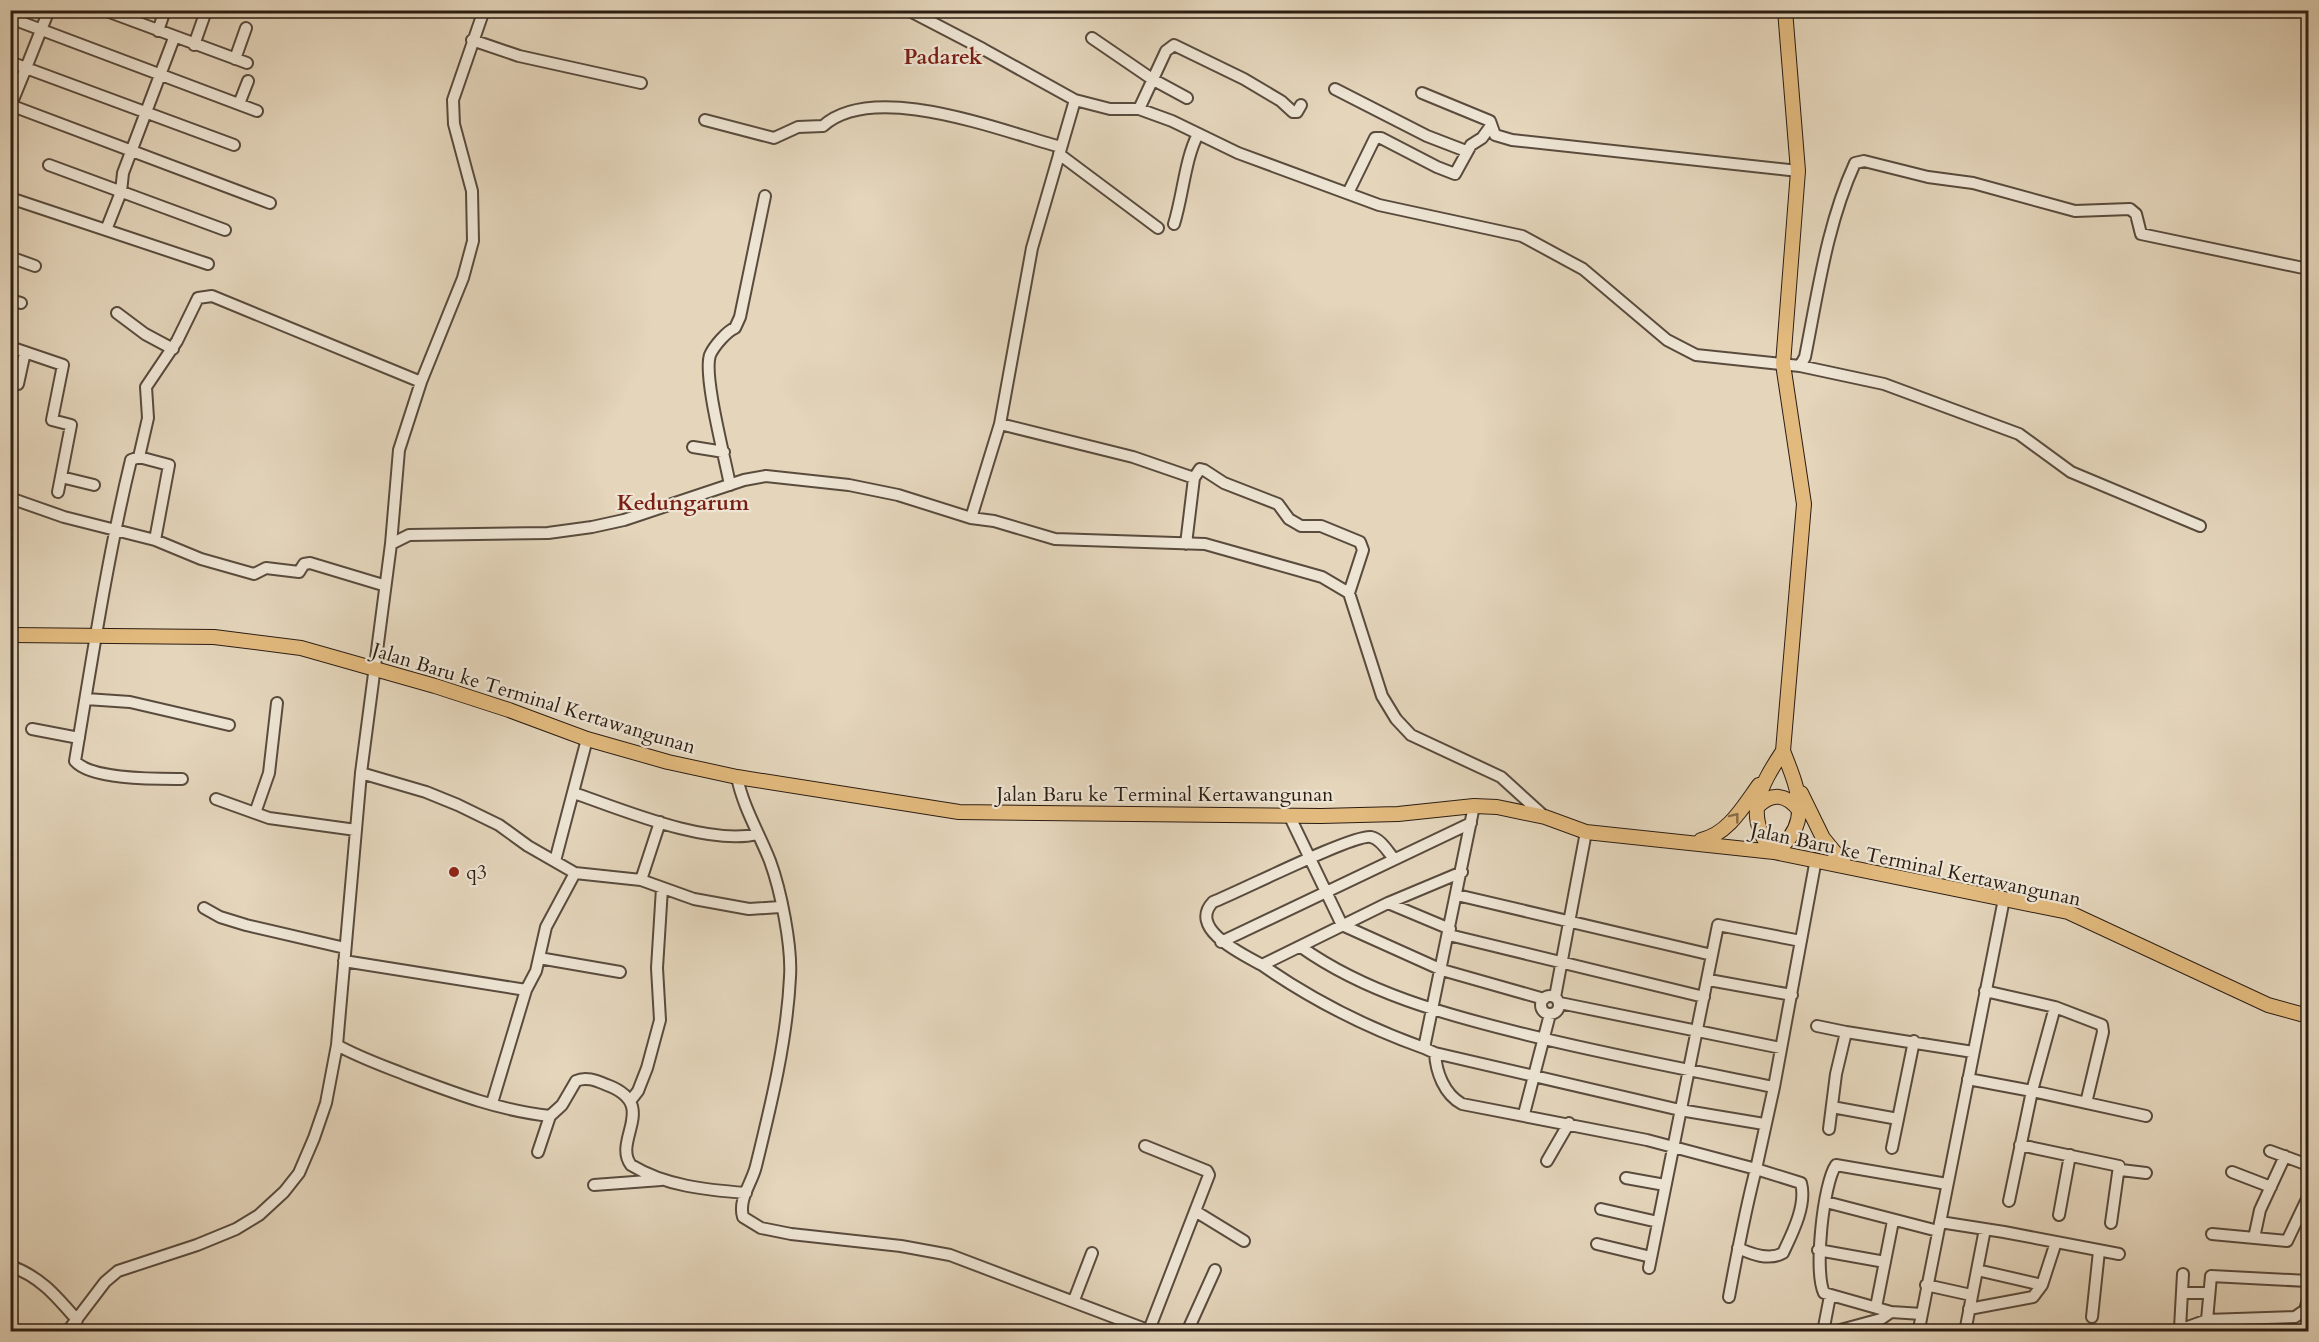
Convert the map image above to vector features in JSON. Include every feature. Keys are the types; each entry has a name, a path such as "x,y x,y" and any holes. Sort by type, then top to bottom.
{"main road":[{"path":"1785,10 1798,171 1783,364 1804,504 1783,751 1794,780 1823,838 1845,865"},
{"name":"Jalan Baru ke Terminal Kertawangunan","path":"10,635 214,637 301,648 509,710 587,739 668,762 737,777 958,812 1398,813 1474,806 1497,807 1545,817 1586,832 1774,852 2068,912 2268,1005 2308,1016"},
{"path":"1693,842 1712,838 1726,828 1766,777 1783,751"},
{"path":"1766,777 1757,807 1758,828 1763,839 1774,852 1789,842 1796,832 1799,810 1794,780"},
{"path":"1757,807 1766,798 1779,796 1791,800 1799,810"}],"street":[{"path":"50,10 11,106 270,203"},
{"path":"104,10 122,14 174,38 248,63"},
{"path":"158,31 165,10"},
{"path":"67,1332 105,1282 118,1271 132,1264 197,1245 236,1229 259,1215 284,1192 299,1173 326,1103 337,1045 361,773 376,670 383,585 391,544 399,450 421,382 463,278 473,242 472,191 454,124 453,99 484,10"},
{"path":"908,10 993,54 1074,100 1110,109 1138,109 1238,153 1379,205 1522,236 1583,269 1667,340 1696,355 1800,366 1884,384 2019,434 2071,472 2200,526"},
{"path":"194,45 206,11"},
{"path":"10,18 257,111"},
{"path":"236,59 246,28"},
{"path":"106,230 121,192 123,173 174,38"},
{"path":"1092,38 1152,79 1187,98"},
{"path":"472,40 519,56 641,83"},
{"path":"1138,109 1166,51 1174,45 1244,79 1281,101 1293,112 1297,112 1301,105"},
{"path":"10,62 234,145"},
{"path":"239,104 248,81"},
{"path":"1335,89 1427,136 1466,152"},
{"path":"1422,93 1490,121 1490,127 1495,135 1512,140 1574,149 1625,151 1798,171"},
{"path":"971,518 1000,424 1032,248 1074,100"},
{"path":"705,120 774,138 798,127 823,126 831,117 866,106 903,107 1000,129 1060,151 1158,228"},
{"path":"1348,193 1375,138 1381,138 1455,174 1466,152 1490,127"},
{"path":"1174,224 1190,163 1189,152 1198,134"},
{"path":"1800,366 1805,357 1825,257 1842,195 1854,163 1864,161 1928,177 1973,183 2075,211 2130,209 2136,214 2141,234 2308,269"},
{"path":"49,165 225,230"},
{"path":"730,484 716,421 710,357 727,331 735,328 740,317 765,196"},
{"path":"10,198 208,264"},
{"path":"10,257 35,266"},
{"path":"139,457 147,418 146,387 173,349 198,298 212,296 421,382"},
{"path":"117,313 145,334 173,349"},
{"path":"10,347 63,365 52,420 71,425 58,492"},
{"path":"18,384 25,352"},
{"path":"1000,424 1133,457 1194,478"},
{"path":"693,447 724,452"},
{"path":"155,540 169,465 139,457 131,460 115,531 94,637 76,764 122,777 182,779"},
{"path":"1186,543 1194,478 1200,469 1224,483 1278,504 1289,519 1301,526 1321,526 1360,542 1363,550 1349,593 1382,696 1411,735 1501,777 1545,817"},
{"path":"391,544 409,535 548,533 592,527 624,520 730,484 766,476 849,485 898,495 971,518 994,521 1055,539 1206,544 1322,577 1349,593"},
{"path":"61,477 94,485"},
{"path":"10,498 115,531 155,540 201,559 254,574 266,568 297,572 304,564 310,563 383,585"},
{"path":"86,699 130,702 229,725"},
{"path":"255,813 269,773 277,703"},
{"path":"32,729 79,738"},
{"path":"555,861 587,739"},
{"path":"361,773 426,792 499,825 528,846 575,873 641,880 694,899 749,909 780,907"},
{"path":"737,777 741,797 770,862 789,951 788,1000 756,1169 741,1206 743,1217 762,1228 791,1234 902,1246 950,1255 1151,1331 1209,1173 1145,1146"},
{"path":"574,793 660,822 723,838 739,838 758,834"},
{"path":"216,799 269,818 356,830"},
{"path":"1424,1048 1442,970 1474,806"},
{"path":"1289,814 1324,892 1342,925 1442,970 1553,999 1781,1048"},
{"path":"641,880 660,822"},
{"path":"1221,942 1472,823"},
{"path":"1524,1114 1532,1075 1550,1014 1557,1011 1553,999 1586,832"},
{"path":"1394,859 1379,841 1370,837 1310,858 1214,902 1208,910 1209,927 1221,942 1288,983 1396,1038 1435,1053 1680,1110 1764,1124"},
{"path":"1729,1297 1764,1124 1774,1087 1816,859"},
{"path":"1262,965 1388,903 1462,872"},
{"path":"492,1103 526,990 539,958 546,927 575,873"},
{"path":"631,1100 638,1091 647,1068 660,1020 657,968 662,888"},
{"path":"1457,895 1712,955"},
{"path":"1919,1329 2004,899"},
{"path":"1388,903 1449,932 1559,962 1704,997"},
{"path":"204,908 220,917 246,925 345,948"},
{"path":"1597,1244 1650,1263 1687,1069 1709,980 1718,925 1801,941"},
{"path":"1301,947 1319,959 1432,1011 1542,1039 1774,1087"},
{"path":"539,958 620,972"},
{"path":"344,961 526,990"},
{"path":"1709,980 1792,994"},
{"path":"1985,991 2055,1007 2102,1025 2103,1032 2086,1103"},
{"path":"1550,1014 1543,1010 1553,999"},
{"path":"2008,1201 2032,1091 2055,1007"},
{"path":"1817,1026 1973,1052"},
{"path":"1829,1129 1846,1032"},
{"path":"1892,1148 1914,1041"},
{"path":"337,1045 360,1058 455,1094 550,1116"},
{"path":"1435,1053 1436,1068 1455,1099 1462,1104 1524,1114 1672,1146 1801,1183 1799,1209 1793,1232 1783,1253 1771,1257 1738,1248"},
{"path":"538,1152 550,1116 557,1111 569,1089 579,1079 596,1081 621,1090 631,1100 633,1108 629,1162 641,1171 664,1180 707,1190 746,1193"},
{"path":"1968,1079 2146,1116"},
{"path":"1832,1107 1898,1119"},
{"path":"1547,1161 1569,1123"},
{"path":"2020,1145 2115,1164 2121,1170 2146,1173"},
{"path":"2270,1151 2308,1165"},
{"path":"2059,1215 2070,1155"},
{"path":"2254,1238 2260,1210 2286,1156"},
{"path":"1922,1314 1891,1312 1824,1293 1821,1286 1818,1250 1826,1202 1836,1165 1947,1184"},
{"path":"2111,1223 2121,1170"},
{"path":"2232,1172 2271,1187"},
{"path":"1626,1178 1665,1185"},
{"path":"594,1185 664,1180"},
{"path":"2212,1234 2287,1241 2308,1197"},
{"path":"1826,1202 1893,1221 1939,1227 1985,1229 2119,1254"},
{"path":"1601,1209 1658,1222"},
{"path":"1195,1211 1244,1241"},
{"path":"1876,1307 1893,1221"},
{"path":"1965,1332 1985,1229"},
{"path":"1969,1309 2033,1297 2042,1285 2056,1242"},
{"path":"1818,1250 1885,1262"},
{"path":"2092,1317 2099,1251"},
{"path":"1074,1300 1092,1253"},
{"path":"10,1266 24,1271 50,1288 77,1320"},
{"path":"1187,1332 1215,1269"},
{"path":"1977,1270 2042,1285"},
{"path":"2183,1274 2177,1330 2207,1320 2295,1317 2305,1310 2308,1299"},
{"path":"2207,1320 2211,1276 2308,1281"},
{"path":"1926,1285 1971,1295"},
{"path":"2182,1293 2209,1293"},
{"path":"1823,1332 1830,1296"},
{"path":"1833,1332 1881,1319 1891,1312"}],"place":[{"name":"q3","path":"454,872"}],"district":[{"name":"Padarek","path":"943,56"},
{"name":"Kedungarum","path":"683,502"}]}
